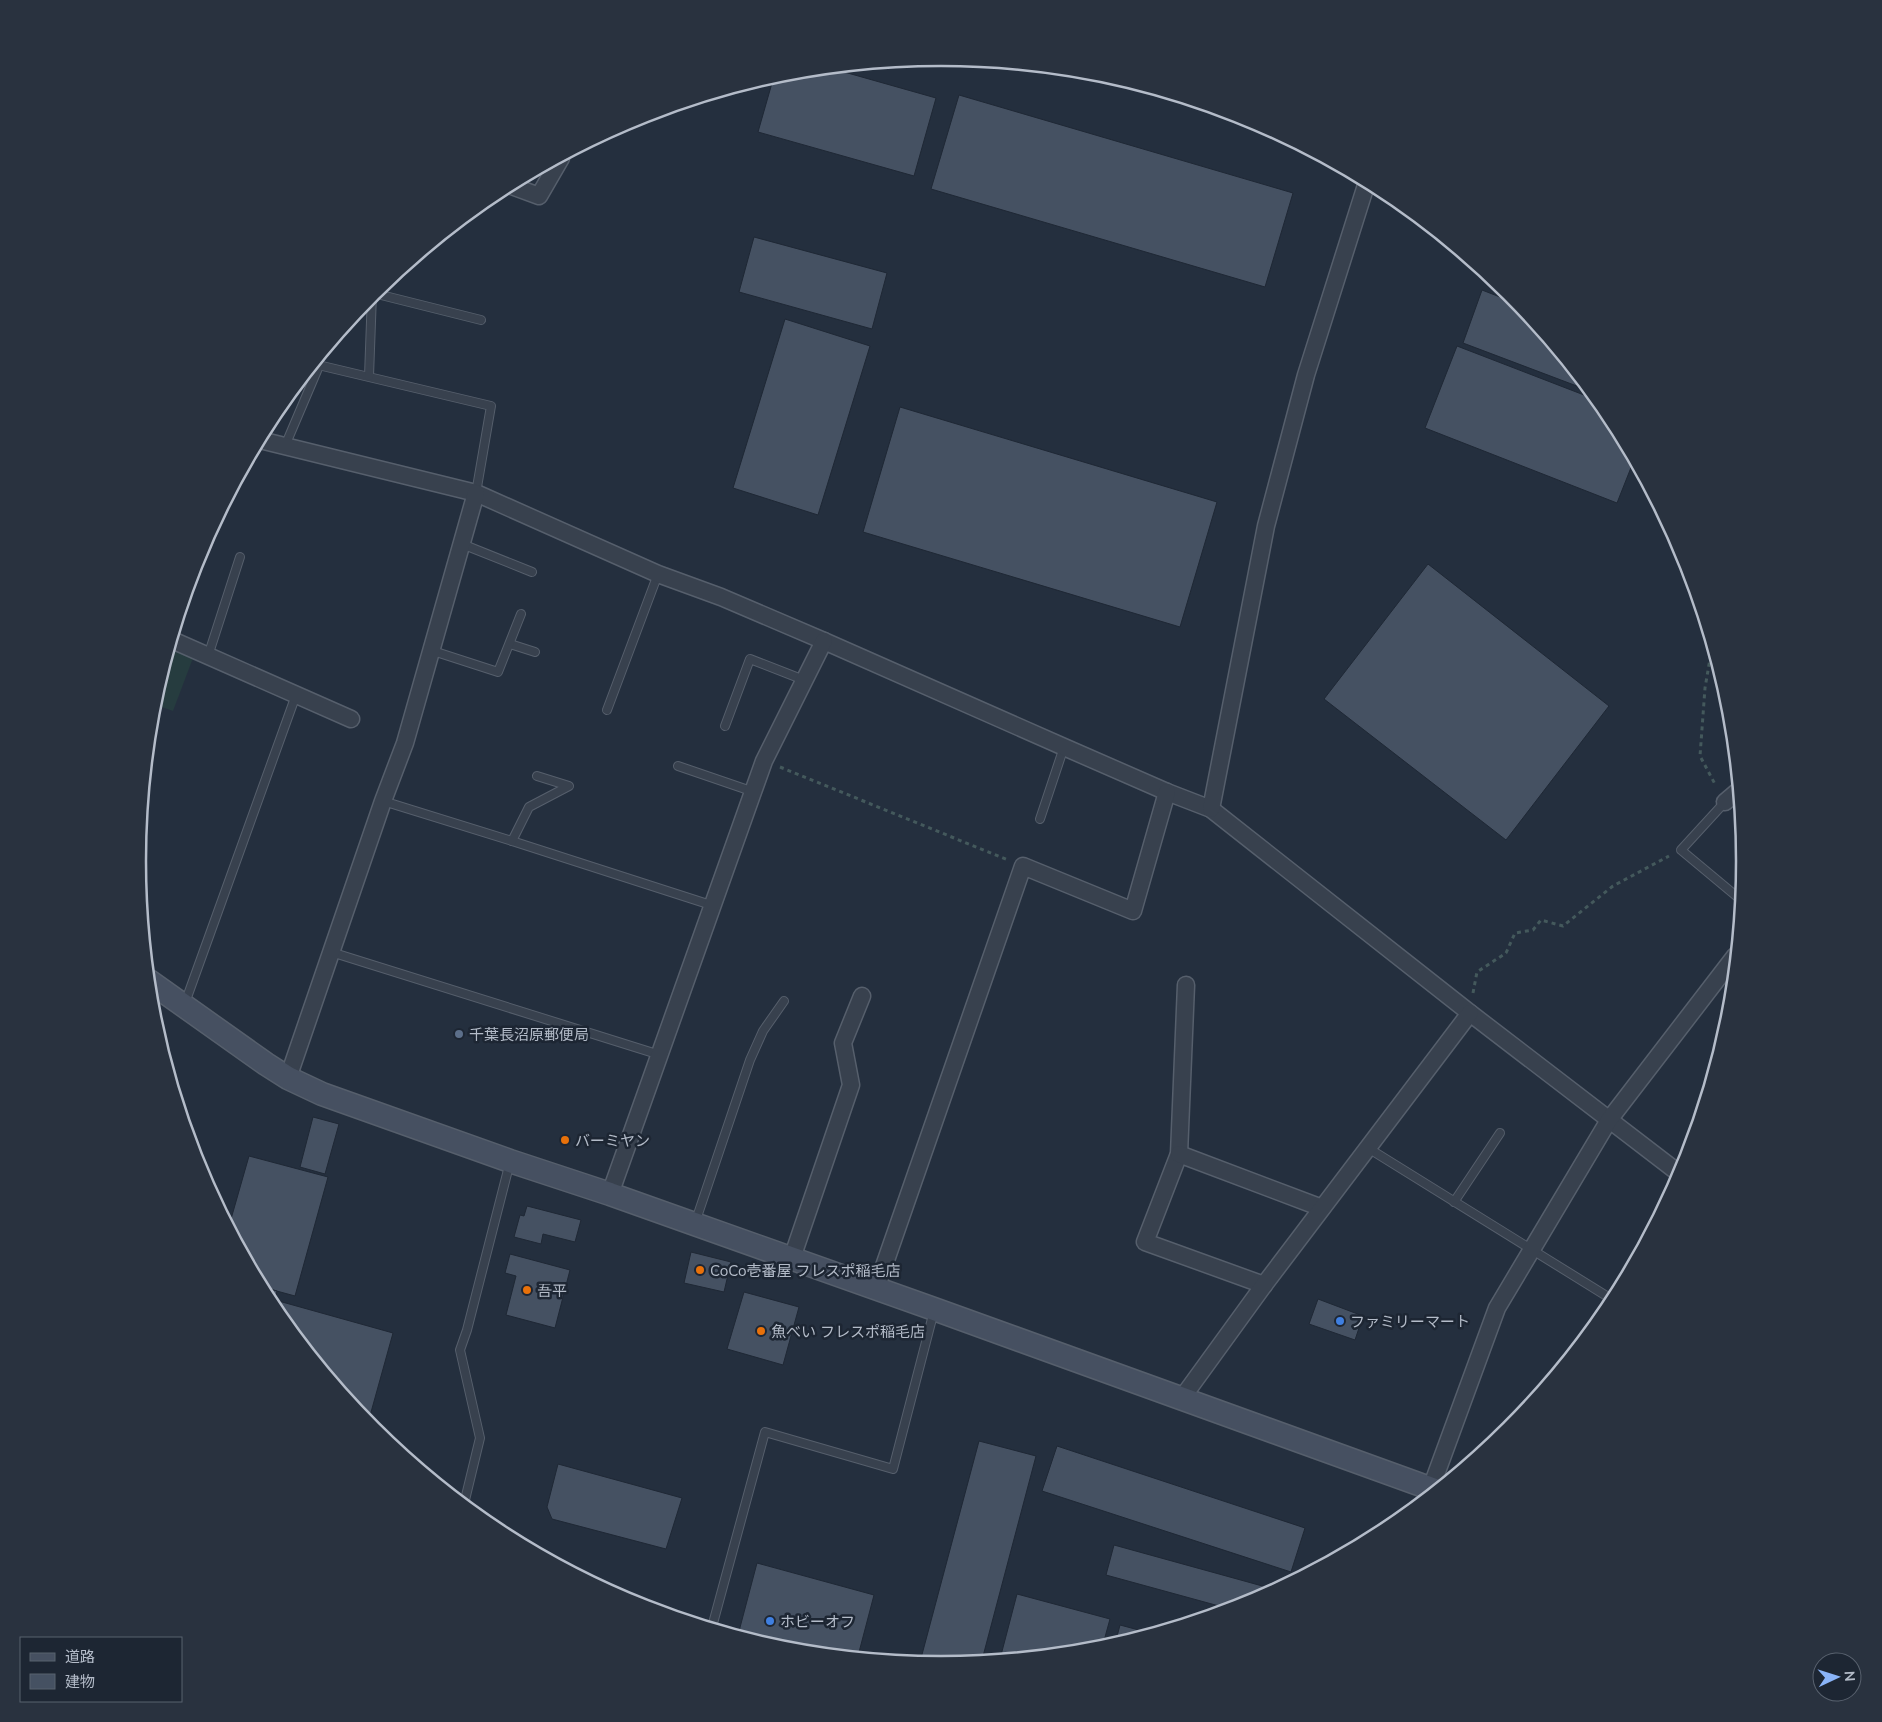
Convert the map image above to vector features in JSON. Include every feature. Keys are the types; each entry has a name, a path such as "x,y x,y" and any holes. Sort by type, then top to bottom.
{"street":[{"path":"518,188 539,196 556,166"},
{"path":"1211,809 1266,526 1306,375 1365,189"},
{"path":"266,442 476,493 658,574 824,641 1167,792 1211,809 1470,1013 1673,1169"},
{"path":"288,1078 382,801 405,743 476,493"},
{"path":"610,1194 764,761 824,641"},
{"path":"177,642 351,719"},
{"path":"876,1290 1023,866 1133,911 1167,792"},
{"path":"1725,802 1733,795"},
{"path":"1435,1484 1497,1308 1609,1120 1729,964"},
{"path":"1186,985 1179,1154 1145,1242 1264,1284"},
{"path":"157,987 288,1078 322,1094 792,1258 876,1290 934,1309 1430,1488"},
{"path":"792,1258 851,1085 843,1043 862,996"},
{"path":"1182,1398 1264,1284 1470,1013"},
{"path":"1179,1154 1322,1208"}],"lane":[{"path":"383,295 482,320"},
{"path":"369,376 372,306"},
{"path":"319,366 491,406 476,493"},
{"path":"285,446 313,374"},
{"path":"462,544 532,572"},
{"path":"208,656 240,557"},
{"path":"606,710 658,574"},
{"path":"430,650 498,672 521,614"},
{"path":"510,644 535,652"},
{"path":"725,726 750,659 804,680"},
{"path":"185,1005 296,695"},
{"path":"1040,819 1064,747"},
{"path":"678,766 754,792"},
{"path":"512,841 529,807 569,786 537,776"},
{"path":"382,801 714,906"},
{"path":"1725,802 1681,850 1735,895"},
{"path":"331,952 660,1055"},
{"path":"694,1224 750,1060 763,1031 784,1000"},
{"path":"1454,1202 1500,1133"},
{"path":"1368,1148 1606,1296"},
{"path":"465,1498 480,1438 460,1350 510,1161"},
{"path":"713,1622 765,1432 893,1469 934,1309"}],"path":[{"path":"1710,659 1705,688 1700,756 1725,802"},
{"path":"764,761 1023,866"},
{"path":"1470,1013 1477,972 1506,953 1514,933 1534,930 1541,920 1563,926 1613,886 1681,850"}],"green space":[{"path":"174,651 193,658 173,711 162,707"}],"building":[{"path":"845,72 936,98 914,176 758,132 771,85 786,82"},
{"path":"959,95 1293,193 1265,287 931,189"},
{"path":"754,237 887,273 872,329 739,292"},
{"path":"1482,290 1503,299 1539,337 1579,387 1463,343"},
{"path":"785,319 870,346 818,515 733,488"},
{"path":"1457,346 1585,395 1602,419 1631,468 1617,503 1425,428"},
{"path":"900,407 1217,502 1180,627 863,532"},
{"path":"1428,564 1609,706 1506,840 1324,699"},
{"path":"313,1117 339,1124 325,1174 300,1167"},
{"path":"249,1156 328,1177 295,1296 272,1290 231,1219"},
{"path":"527,1206 581,1220 575,1242 543,1234 541,1244 514,1237 520,1215 524,1216"},
{"path":"691,1252 731,1262 724,1292 684,1283"},
{"path":"510,1254 570,1270 555,1328 506,1315 516,1276 505,1273"},
{"path":"744,1292 799,1307 783,1365 727,1349"},
{"path":"1318,1299 1363,1316 1355,1340 1309,1324"},
{"path":"279,1301 393,1333 370,1414 343,1385 310,1345"},
{"path":"979,1441 1036,1456 983,1654 922,1655"},
{"path":"1057,1446 1305,1528 1291,1572 1042,1491"},
{"path":"558,1464 682,1498 666,1549 552,1519 547,1507"},
{"path":"1114,1545 1264,1587 1218,1606 1106,1575"},
{"path":"757,1563 874,1595 859,1651 786,1640 739,1630"},
{"path":"1017,1594 1110,1619 1105,1638 1045,1649 1002,1653"},
{"path":"1120,1625 1140,1630 1117,1635"}],"place":[{"name":"千葉長沼原郵便局","path":"459,1034"},
{"name":"バーミヤン","path":"565,1140"},
{"name":"CoCo壱番屋 フレスポ稲毛店","path":"700,1270"},
{"name":"吾平","path":"527,1290"},
{"name":"ファミリーマート","path":"1340,1321"},
{"name":"魚べい フレスポ稲毛店","path":"761,1331"},
{"name":"ホビーオフ","path":"770,1621"}]}
